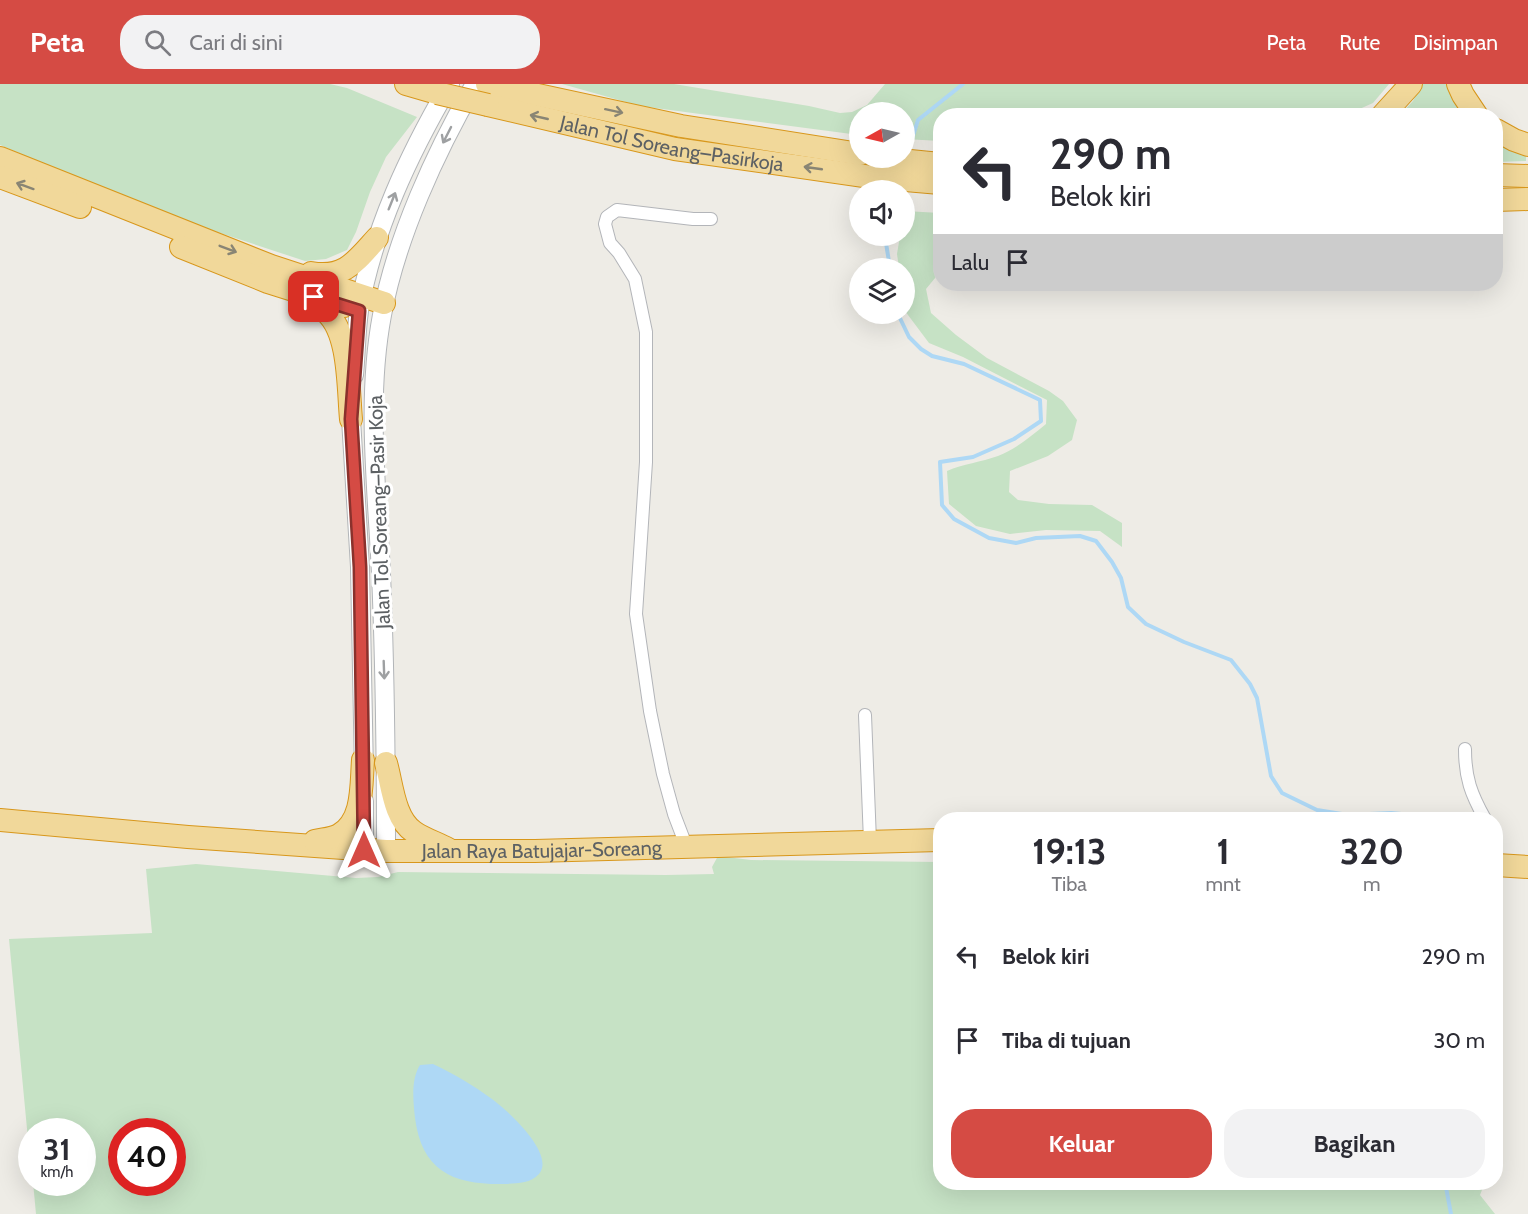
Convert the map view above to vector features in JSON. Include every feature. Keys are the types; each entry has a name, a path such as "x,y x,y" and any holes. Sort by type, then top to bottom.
{"highway":[{"name":"Jalan Tol Soreang–Pasirkoja","path":"406,84 486,90 681,126 849,152"},
{"path":"1389,108 1411,84"},
{"path":"1458,84 1471,108"},
{"name":"Jalan Tol Soreang–Pasirkoja","path":"486,90 675,149 849,162"},
{"path":"1503,134 1528,145"},
{"path":"0,158 270,274 325,311 340,330 343,339 351,419"},
{"path":"915,160 933,166"},
{"name":"Jalan Tol Soreang–Pasirkoja","path":"915,166 933,167"},
{"path":"1503,176 1528,176"},
{"path":"0,177 270,274 372,307"},
{"path":"1503,200 1528,199"},
{"path":"270,274 336,274 353,264 377,238"},
{"path":"299,844 336,836 350,828 358,807 363,760"},
{"path":"386,763 399,811 405,824 413,831 452,851"},
{"name":"Jalan Raya Batujajar-Soreang","path":"0,820 375,851 515,852 933,840"},
{"path":"1503,862 1528,867"}],"street":[{"name":"Jalan Tol Soreang–Pasir Koja","path":"375,851 386,763 381,574 373,438 372,307 377,238 392,198 443,88"},
{"name":"Jalan Tol Soreang–Pasir Koja","path":"375,851 363,760 360,567 351,419 372,307 442,146 486,90"},
{"path":"687,848 674,814 659,753 641,659 636,614 646,462 646,332 635,279 610,243 605,224 607,217 617,210 711,219"},
{"path":"865,715 870,841"},
{"path":"1465,749 1466,775 1481,812"}],"green space":[{"path":"0,84 330,84 347,88 417,117 386,157 347,250 326,259 305,261 214,231 0,145"},
{"path":"562,84 674,84 840,113 849,112 849,134 640,106"},
{"path":"885,84 1389,84 1373,103 1362,108 933,108 933,141 915,140 915,102 870,102"},
{"path":"1422,84 1447,84 1460,108 1406,108"},
{"path":"1503,146 1526,156 1526,161 1503,162"},
{"path":"915,212 933,213 933,280 926,289 931,313 987,358 1049,391 1063,401 1077,420 1072,440 1048,456 1010,471 1009,492 1018,500 1049,504 1092,505 1122,523 1122,547 1100,531 1046,530 1010,534 976,526 949,504 947,471 998,456 1023,442 1046,424 1047,400 963,357 929,343 915,324 915,258 898,258 898,246 915,246"},
{"path":"718,856 751,860 933,862 933,1190 1482,1190 1480,1195 1495,1214 36,1214 34,1196 96,1196 96,1118 26,1118 9,939 152,933 146,869 196,864 356,878 378,877 398,872 714,874 712,867"}],"water":[{"path":"433,1064 485,1094 518,1122 536,1144 541,1155 542,1165 539,1174 532,1180 523,1182 487,1184 456,1178 433,1163 419,1136 413,1097 415,1077 420,1065"}],"waterway":[{"path":"915,130 918,120 963,84"},
{"path":"886,246 888,258"},
{"path":"903,324 909,337 932,356 964,364 1040,400 1041,421 1014,439 973,457 940,462 942,505 954,519 989,538 1016,543 1036,538 1080,536 1096,541 1121,578 1128,607 1146,624 1231,660 1250,684 1257,698 1271,776 1282,793 1317,810 1329,812"},
{"path":"1446,1190 1451,1214"}],"route":[{"path":"314,297 359,311 351,419 360,567 364,850"}]}
